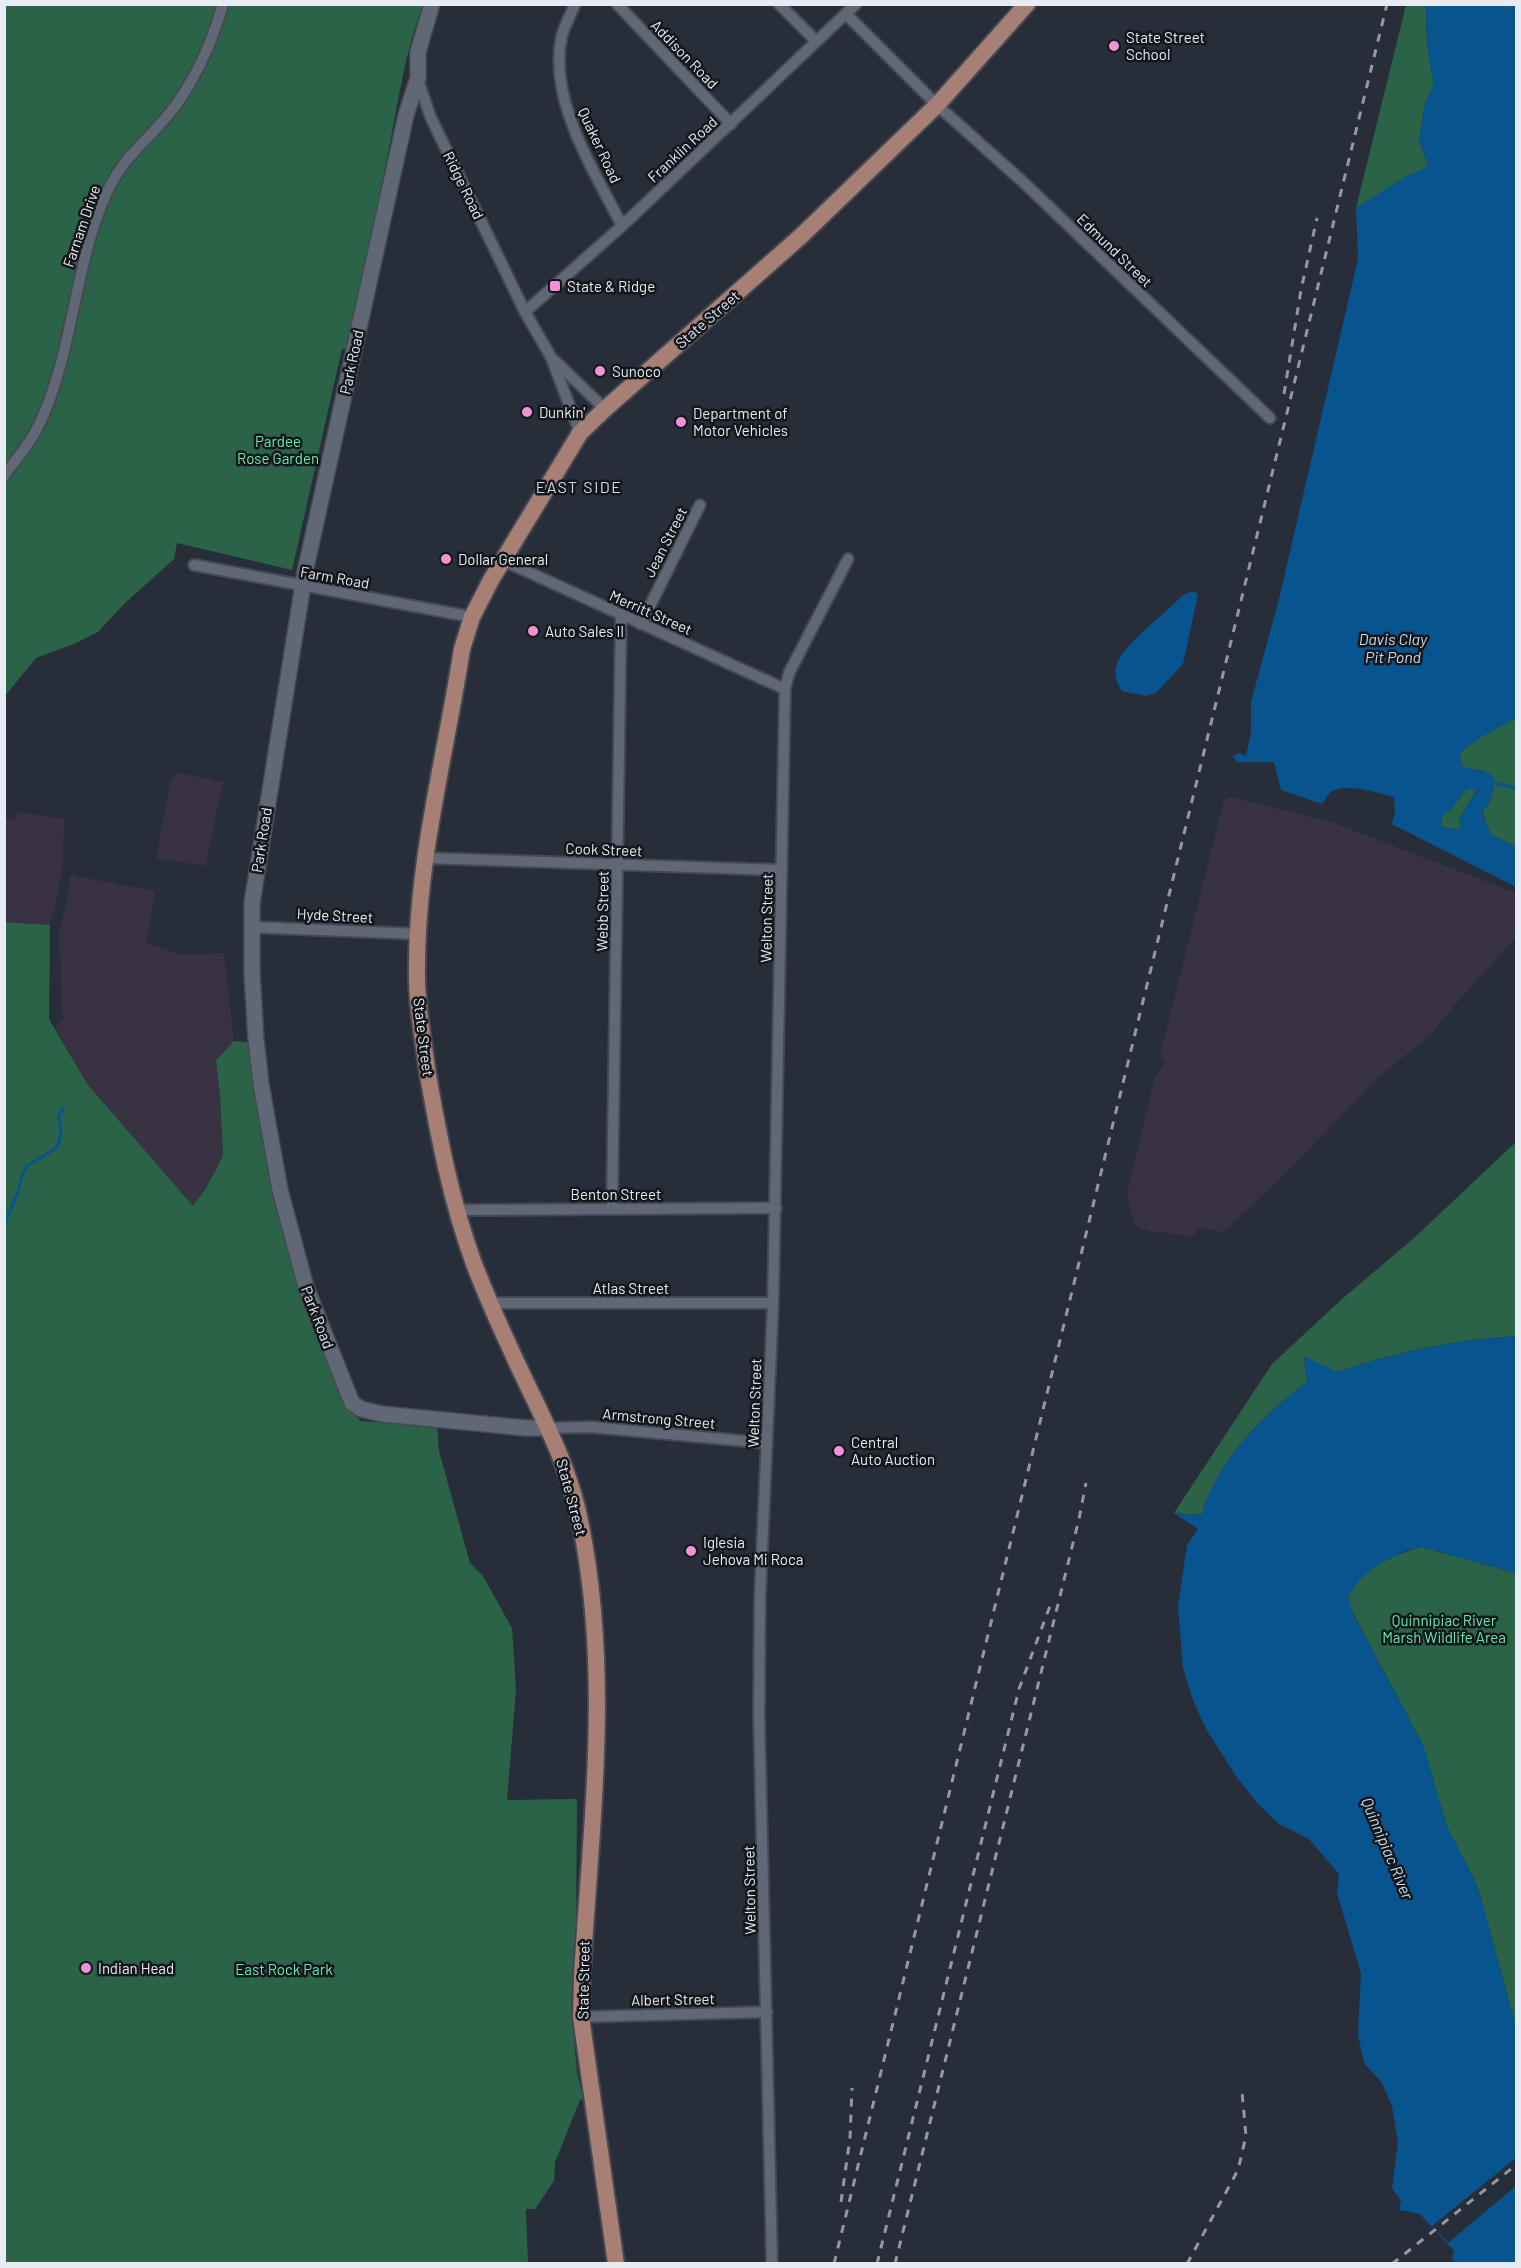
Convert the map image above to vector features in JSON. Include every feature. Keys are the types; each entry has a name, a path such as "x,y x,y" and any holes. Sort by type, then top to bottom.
{"main road":[{"name":"Ridge Road","path":"418,78 418,52 432,4"},
{"name":"State Street","path":"616,2264 581,2017 582,1965 597,1757 598,1686 592,1610 581,1524 567,1471 490,1303 457,1210 436,1120 424,1046 417,968 418,934 426,858 462,649 472,617 580,433 604,409 800,237 938,105 1027,4"},
{"name":"Park Road","path":"418,78 406,115 303,587 258,854 251,927 257,1052 280,1190 306,1287 352,1403 361,1409 382,1414 525,1428 548,1428"}],"street":[{"name":"Farnam Drive","path":"4,476 32,438 52,390 63,355 89,244 107,193 128,158 169,114 180,98 206,49 223,4"},
{"name":"Quaker Road","path":"575,4 562,35 560,80 562,92 567,114 622,226"},
{"name":"Addison Road","path":"617,4 731,124"},
{"path":"780,4 816,41"},
{"name":"Franklin Road","path":"525,312 622,226 856,4"},
{"name":"Edmund Street","path":"846,14 938,105 1022,181 1270,418"},
{"name":"Ridge Road","path":"418,78 431,117 525,312 551,357 580,433"},
{"name":"Ridge Road","path":"551,357 604,409"},
{"name":"Jean Street","path":"641,624 700,505"},
{"name":"Welton Street","path":"772,2264 759,1715 760,1595 776,1208 785,689 789,674 848,559"},
{"name":"Merritt Street","path":"504,561 785,689"},
{"name":"Farm Road","path":"194,565 472,617"},
{"name":"Webb Street","path":"612,1208 621,615"},
{"name":"Cook Street","path":"426,858 782,870"},
{"name":"Hyde Street","path":"251,927 418,934"},
{"name":"Benton Street","path":"457,1210 776,1208"},
{"name":"Atlas Street","path":"490,1303 773,1303"},
{"name":"Armstrong Street","path":"548,1428 591,1427 768,1443"},
{"name":"Albert Street","path":"581,2017 767,2012"}],"shaded area":[{"path":"179,773 223,782 205,866 156,858 171,779"},
{"path":"1230,797 1334,823 1516,893 1516,938 1428,1037 1378,1077 1285,1174 1224,1232 1198,1228 1193,1236 1148,1231 1134,1224 1127,1194 1154,1080 1166,1061 1160,1055 1224,800"},
{"path":"18,812 64,819 59,890 50,925 5,922 4,819 16,820"},
{"path":"70,875 155,891 146,943 182,955 224,953 234,1041 216,1060 223,1156 206,1188 193,1206 88,1085 55,1027 65,1019 62,1013 59,931 67,902"}],"green space":[{"name":"Pardee Rose Garden","path":"4,5 423,5 407,56 353,323 347,349 342,349 292,570 177,543 174,559 125,603 98,632 36,658 5,696"},
{"path":"1406,5 1426,5 1427,44 1434,85 1425,103 1419,140 1428,164 1424,169 1407,176 1356,208"},
{"path":"1516,718 1516,847 1490,834 1482,811 1493,792 1494,777 1483,771 1463,767 1459,753 1482,736"},
{"path":"1477,789 1459,819 1461,830 1441,827 1442,816 1453,807 1465,790"},
{"name":"East Rock Park","path":"4,922 50,925 49,1019 88,1085 193,1206 206,1188 223,1156 216,1060 234,1041 254,1043 267,1166 334,1378 360,1421 437,1426 439,1451 470,1563 483,1576 512,1628 516,1690 507,1800 577,1799 576,1932 571,2007 577,2072 583,2099 580,2100 555,2162 554,2181 535,2209 526,2209 528,2263 5,2263"},
{"path":"1516,1142 1516,1336 1470,1340 1425,1348 1381,1358 1337,1372 1304,1357 1307,1382 1258,1424 1230,1457 1209,1495 1202,1515 1174,1513 1272,1364 1342,1299 1414,1238"},
{"name":"Quinnipiac River Marsh Wildlife Area","path":"1422,1547 1516,1573 1516,2028 1481,1898 1475,1881 1447,1827 1423,1745 1348,1604 1349,1593 1355,1584 1375,1566"}],"water":[{"name":"Davis Clay Pit Pond","path":"1426,5 1516,5 1516,718 1482,736 1459,753 1463,767 1483,771 1494,777 1492,796 1482,812 1490,834 1516,847 1516,887 1392,824 1395,811 1394,797 1362,789 1344,788 1331,792 1322,804 1281,790 1274,762 1238,762 1232,756 1239,753 1246,756 1251,731 1251,702 1279,599 1358,259 1356,208 1407,176 1424,169 1428,164 1419,140 1425,103 1434,85 1427,44","holes":["1465,790 1477,790 1459,819 1461,830 1441,827 1442,816 1453,807"]},
{"path":"1193,591 1198,594 1183,664 1156,693 1146,696 1122,691 1116,675 1117,664 1121,656 1136,638 1183,595"},
{"name":"Quinnipiac River","path":"1516,1336 1516,1573 1422,1547 1405,1551 1376,1566 1360,1579 1348,1597 1354,1616 1423,1745 1447,1827 1475,1881 1481,1898 1516,2028 1516,2157 1511,2162 1516,2169 1516,2263 1455,2263 1452,2258 1454,2251 1420,2214 1399,2210 1401,2201 1392,2188 1398,2142 1392,2106 1382,2083 1364,2063 1358,2035 1361,1973 1337,1893 1339,1874 1309,1839 1279,1824 1257,1803 1236,1776 1206,1729 1193,1700 1183,1668 1178,1606 1187,1545 1198,1529 1174,1513 1202,1515 1209,1495 1230,1457 1258,1424 1307,1382 1304,1356 1337,1372 1381,1358 1425,1348 1470,1340"}],"pier":[{"path":"1511,2162 1516,2169 1516,2186 1448,2243 1432,2226"}],"waterway":[{"path":"1494,783 1516,788"},
{"path":"4,1225 27,1166 56,1148 61,1130 58,1116 64,1108"}],"railway":[{"path":"834,2264 1387,4"},
{"path":"1284,394 1301,290 1317,218"},
{"path":"895,2264 1086,1483"},
{"path":"877,2264 1019,1689 1050,1606"},
{"path":"841,2202 850,2138 852,2088"},
{"path":"1187,2264 1238,2170 1246,2136 1242,2092"},
{"path":"1392,2264 1516,2165"}],"place":[{"name":"State Street School","path":"1114,46"},
{"name":"State & Ridge","path":"555,286"},
{"name":"Sunoco","path":"600,371"},
{"name":"Dunkin'","path":"527,412"},
{"name":"Department of Motor Vehicles","path":"681,422"},
{"name":"Dollar General","path":"446,559"},
{"name":"Auto Sales II","path":"533,631"},
{"name":"Central Auto Auction","path":"839,1451"},
{"name":"Iglesia Jehova Mi Roca","path":"691,1551"},
{"name":"Indian Head","path":"86,1968"}],"district":[{"name":"EAST SIDE","path":"579,486"}]}
